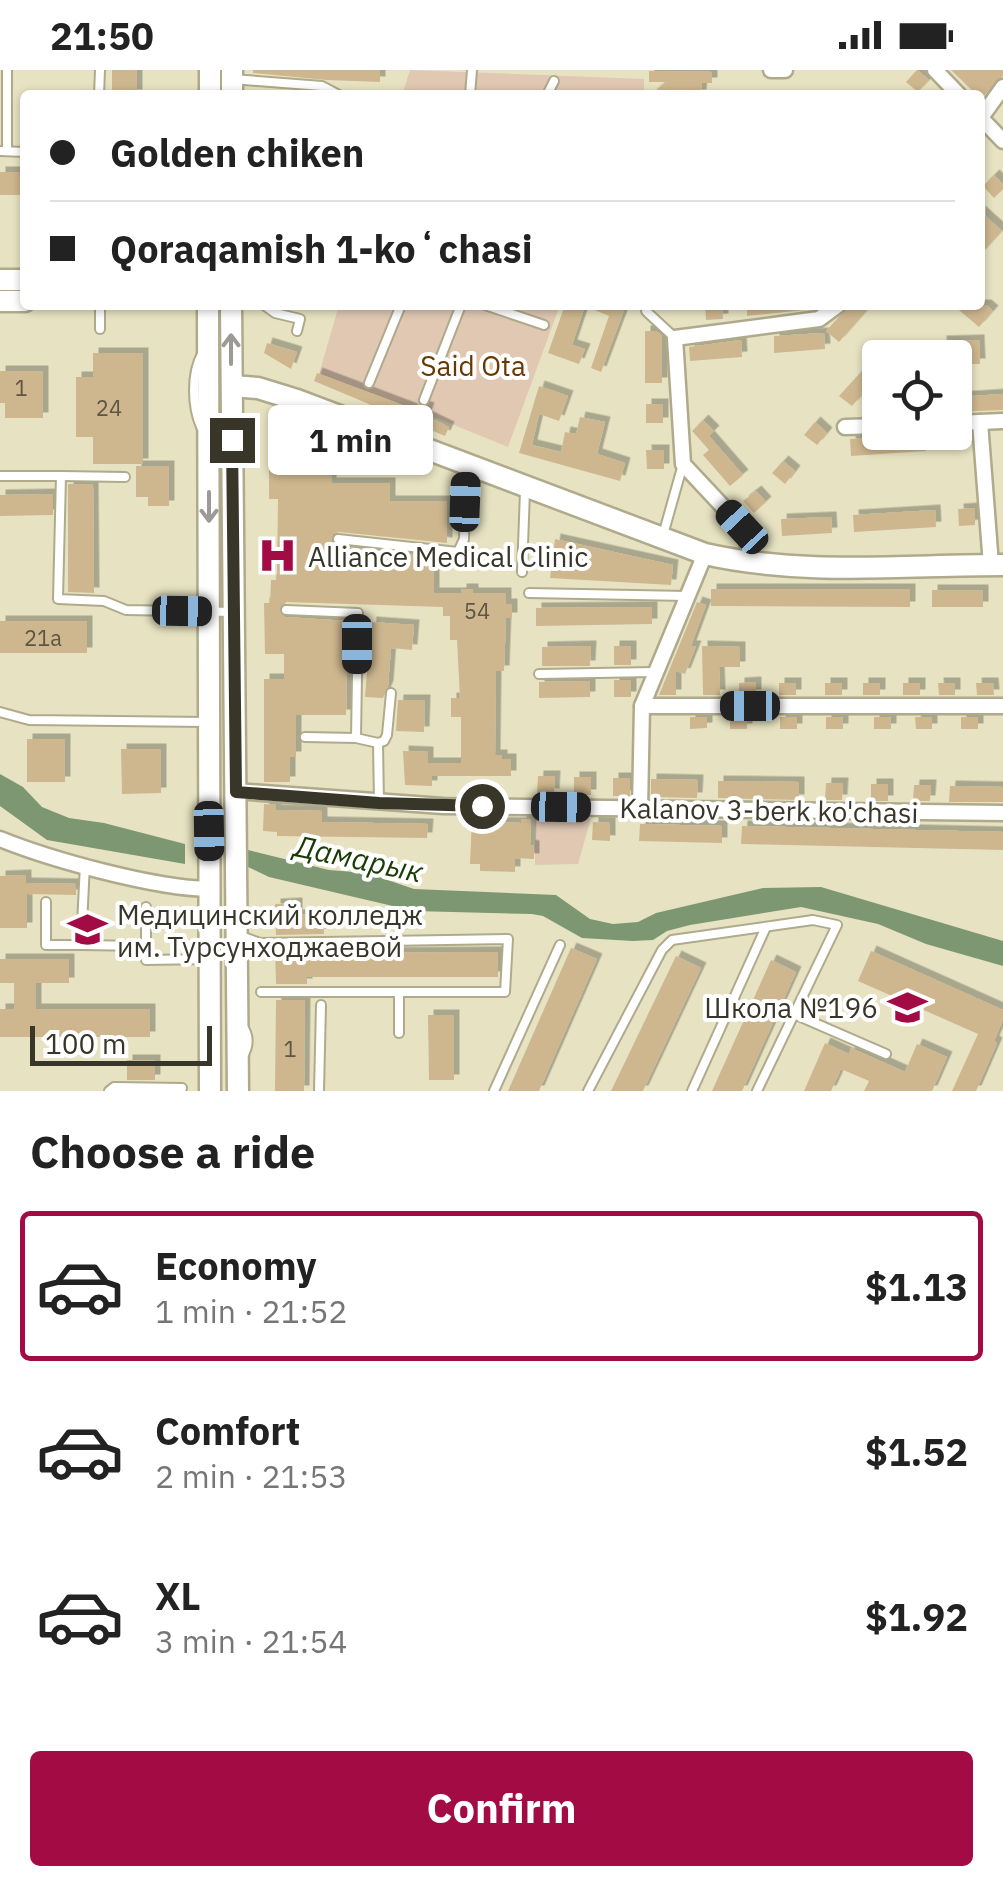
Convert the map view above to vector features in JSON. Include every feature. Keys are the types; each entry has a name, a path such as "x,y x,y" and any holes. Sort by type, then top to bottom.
{"main road":[{"path":"208,310 210,1091"},
{"path":"231,310 238,1091"},
{"path":"232,386 258,388 297,400 704,554 754,563 864,568 997,565"}],"street":[{"path":"771,70 784,70"},
{"path":"934,70 953,90"},
{"path":"985,111 1003,87"},
{"path":"985,123 1003,141"},
{"path":"754,563 742,527 682,464 675,338 818,319 831,310"},
{"path":"972,422 1003,421"},
{"path":"980,422 997,565"},
{"path":"845,427 862,427"},
{"path":"640,808 642,706 704,554"},
{"path":"642,706 1003,706"},
{"name":"Kalanov 3-berk ko'chasi","path":"236,792 379,803 1003,814"},
{"path":"0,839 149,880 209,886"}],"lane":[{"path":"3,152 6,70"},
{"path":"550,90 554,81"},
{"path":"232,82 322,86 330,90"},
{"path":"100,310 100,330"},
{"path":"271,310 300,319 298,331"},
{"path":"370,382 400,310"},
{"path":"424,400 460,310"},
{"path":"499,310 544,326"},
{"path":"646,310 675,338"},
{"path":"338,538 458,552 464,539 466,464"},
{"path":"662,540 682,464"},
{"path":"0,476 125,477"},
{"path":"61,476 58,599 104,601 126,610 234,612"},
{"path":"522,572 525,486"},
{"path":"529,593 687,596"},
{"path":"286,610 358,612 356,738"},
{"path":"539,674 656,672"},
{"path":"305,738 384,741 391,693"},
{"path":"0,712 30,720 209,722"},
{"path":"378,743 379,803"},
{"path":"82,945 86,864"},
{"path":"46,902 46,945 146,946"},
{"path":"146,907 146,960 210,959"},
{"path":"588,1091 662,950 672,940 813,920 837,925 757,1091"},
{"path":"692,1091 766,927"},
{"path":"236,934 260,942 508,939 505,992 261,992"},
{"path":"494,1091 560,945"},
{"path":"399,994 399,1034"},
{"path":"319,1091 320,1005"},
{"path":"794,1014 886,1054"},
{"path":"109,1091 114,1087 182,1088"}],"green space":[{"path":"410,70 644,79 644,90 404,90"},
{"name":"Said Ota","path":"338,310 558,310 508,447 427,414 429,408 419,403 415,409 319,374"},
{"path":"535,817 591,818 578,864 535,865"}],"shaded area":[{"path":"0,774 23,787 42,807 69,818 185,844 248,850 329,870 367,873 414,889 556,895 590,919 613,924 638,922 656,913 763,888 821,887 1003,941 1003,966 926,944 878,924 801,907 690,925 667,931 653,940 633,941 582,938 532,914 414,911 269,877 248,867 185,864 47,840 0,806"}],"pier":[{"path":"185,839 248,845 248,873 185,869"}],"building":[{"path":"112,70 137,70 137,90 112,90"},
{"path":"253,70 380,70 380,82 327,80"},
{"path":"917,70 929,80 920,90 906,82"},
{"path":"951,70 1003,70 985,95 985,90 972,90"},
{"path":"649,71 712,72 712,83 702,83 701,90 657,90 666,82 649,82"},
{"path":"0,172 20,172 20,195 0,195"},
{"path":"994,175 1003,189 994,198 985,184"},
{"path":"985,216 1002,231 985,250"},
{"path":"986,305 993,311 979,327 959,310 985,310"},
{"path":"563,310 584,310 572,345 585,349 579,364 548,353"},
{"path":"595,310 624,310 601,372 591,368 609,316"},
{"path":"705,310 722,310 723,319 706,320"},
{"path":"747,310 804,310 747,316"},
{"path":"845,310 867,310 839,342 826,331"},
{"path":"645,331 656,331 662,336 662,383 645,383"},
{"path":"824,333 825,349 774,353 774,336"},
{"path":"741,340 742,357 690,361 689,347"},
{"path":"972,340 979,340 980,364 972,364"},
{"path":"267,343 297,352 291,369 264,353"},
{"path":"93,353 143,353 143,464 93,464 93,437 76,437 76,377 93,377"},
{"path":"0,371 43,371 43,418 5,418 5,403 0,403"},
{"path":"862,371 862,395 852,406 839,396"},
{"path":"317,373 415,410 418,404 429,408 426,416 449,427 445,436 314,381"},
{"path":"539,386 568,396 559,421 539,414 532,445 561,452 565,432 576,434 580,417 605,422 597,454 625,463 620,481 519,453"},
{"path":"1003,394 1003,410 972,411 972,396"},
{"path":"646,404 663,404 663,423 646,423"},
{"path":"703,420 714,431 709,436 743,475 730,486 703,455 709,450 692,431"},
{"path":"815,422 827,433 817,445 804,435"},
{"path":"862,438 862,450 926,451 851,456 850,439"},
{"path":"646,450 664,450 664,469 647,469"},
{"path":"269,459 332,459 331,483 390,483 390,501 447,501 447,543 339,532 333,534 331,541 337,546 434,557 434,593 473,589 473,593 506,593 506,604 512,604 512,618 506,618 504,671 496,671 495,755 511,759 511,776 432,776 432,786 405,785 403,751 428,752 428,763 461,763 461,717 451,717 451,698 460,698 457,640 450,640 450,616 443,616 443,607 286,602 279,609 285,617 348,621 346,715 296,715 296,757 290,757 290,782 264,782 264,679 284,679 284,654 265,654 264,603 270,603 271,580 277,580 278,499 269,499"},
{"path":"783,461 795,471 785,484 772,473"},
{"path":"136,466 169,466 169,506 148,506 148,497 136,497"},
{"path":"68,484 93,484 94,593 68,592"},
{"path":"756,491 766,502 754,513 743,501"},
{"path":"53,494 53,515 0,516 0,495"},
{"path":"975,508 975,525 959,526 958,509"},
{"path":"935,510 936,527 854,532 853,515"},
{"path":"831,517 832,533 782,536 781,519"},
{"path":"555,539 673,565 671,585 550,578"},
{"path":"711,589 910,589 910,607 711,606"},
{"path":"932,590 983,590 983,607 932,607"},
{"path":"697,602 706,605 685,674 676,671 676,695 659,695"},
{"path":"652,607 652,624 536,626 536,608"},
{"path":"0,621 87,621 87,653 0,653"},
{"path":"371,622 414,625 412,650 391,648 388,686 383,698 365,697"},
{"path":"591,646 590,666 542,666 542,647"},
{"path":"614,646 631,646 631,665 614,665"},
{"path":"702,646 740,647 740,667 719,667 720,695 703,695"},
{"path":"614,680 631,680 631,697 614,697"},
{"path":"590,681 590,697 539,698 539,682"},
{"path":"756,682 756,695 739,695 739,683"},
{"path":"779,683 796,683 796,695 779,695"},
{"path":"825,683 842,683 842,695 825,695"},
{"path":"863,683 880,683 880,695 863,695"},
{"path":"903,683 920,683 920,695 903,695"},
{"path":"938,683 955,683 955,695 939,695"},
{"path":"976,683 993,683 994,695 977,695"},
{"path":"398,700 425,700 424,732 396,731"},
{"path":"690,717 707,717 707,728 690,729"},
{"path":"730,717 747,717 747,729 730,729"},
{"path":"780,717 797,717 797,729 780,729"},
{"path":"826,717 843,717 843,729 826,729"},
{"path":"874,717 891,717 891,729 874,729"},
{"path":"915,717 932,717 932,729 916,729"},
{"path":"961,717 978,717 978,729 961,729"},
{"path":"27,739 65,739 65,782 27,782"},
{"path":"121,749 161,749 161,793 122,794"},
{"path":"538,776 555,776 554,794 537,793"},
{"path":"574,777 591,777 591,795 574,795"},
{"path":"613,778 630,778 630,796 613,796"},
{"path":"651,779 698,780 697,798 651,797"},
{"path":"718,781 799,782 799,800 718,798"},
{"path":"826,783 843,783 842,800 825,800"},
{"path":"871,784 888,784 888,801 871,801"},
{"path":"914,785 931,785 930,801 913,801"},
{"path":"950,786 1003,787 1003,802 949,802"},
{"path":"264,804 276,805 276,810 322,811 322,822 428,824 427,838 277,836 277,832 263,831"},
{"path":"472,818 521,823 521,819 531,819 534,859 515,858 515,872 480,871 480,864 470,864"},
{"path":"593,822 610,823 610,841 592,840"},
{"path":"640,824 722,826 722,843 639,841"},
{"path":"742,826 1003,832 1003,850 741,844"},
{"path":"26,875 26,883 76,884 76,895 27,894 27,928 0,928 0,876"},
{"path":"297,903 297,915 323,914 324,934 276,935 275,904"},
{"path":"571,948 597,959 539,1091 508,1091"},
{"path":"324,949 324,953 498,952 498,977 307,977 307,984 276,984 275,950"},
{"path":"871,951 1003,1010 994,1041 997,1043 976,1091 952,1091 978,1034 858,981"},
{"path":"676,956 701,968 643,1091 611,1091"},
{"path":"0,959 69,959 69,983 36,983 36,1009 150,1009 150,1037 0,1037 0,1009 14,1009 14,983 0,983"},
{"path":"771,960 796,972 742,1091 712,1091"},
{"path":"276,1000 305,1000 304,1091 275,1091"},
{"path":"428,1015 454,1015 454,1080 429,1080"},
{"path":"825,1043 849,1054 851,1048 905,1072 917,1044 947,1057 932,1091 864,1091 869,1081 841,1069 831,1091 804,1091"},
{"path":"127,1060 155,1060 155,1080 127,1080"}],"place":[{"name":"Alliance Medical Clinic","path":"278,556"},
{"name":"Медицинский колледж им. Турсунходжаевой","path":"87,930"},
{"name":"Школа №196","path":"908,1007"}],"route":[{"path":"232,440 236,792 482,806"}],"water label":[{"name":"Дамарык","path":"359,858"}]}
